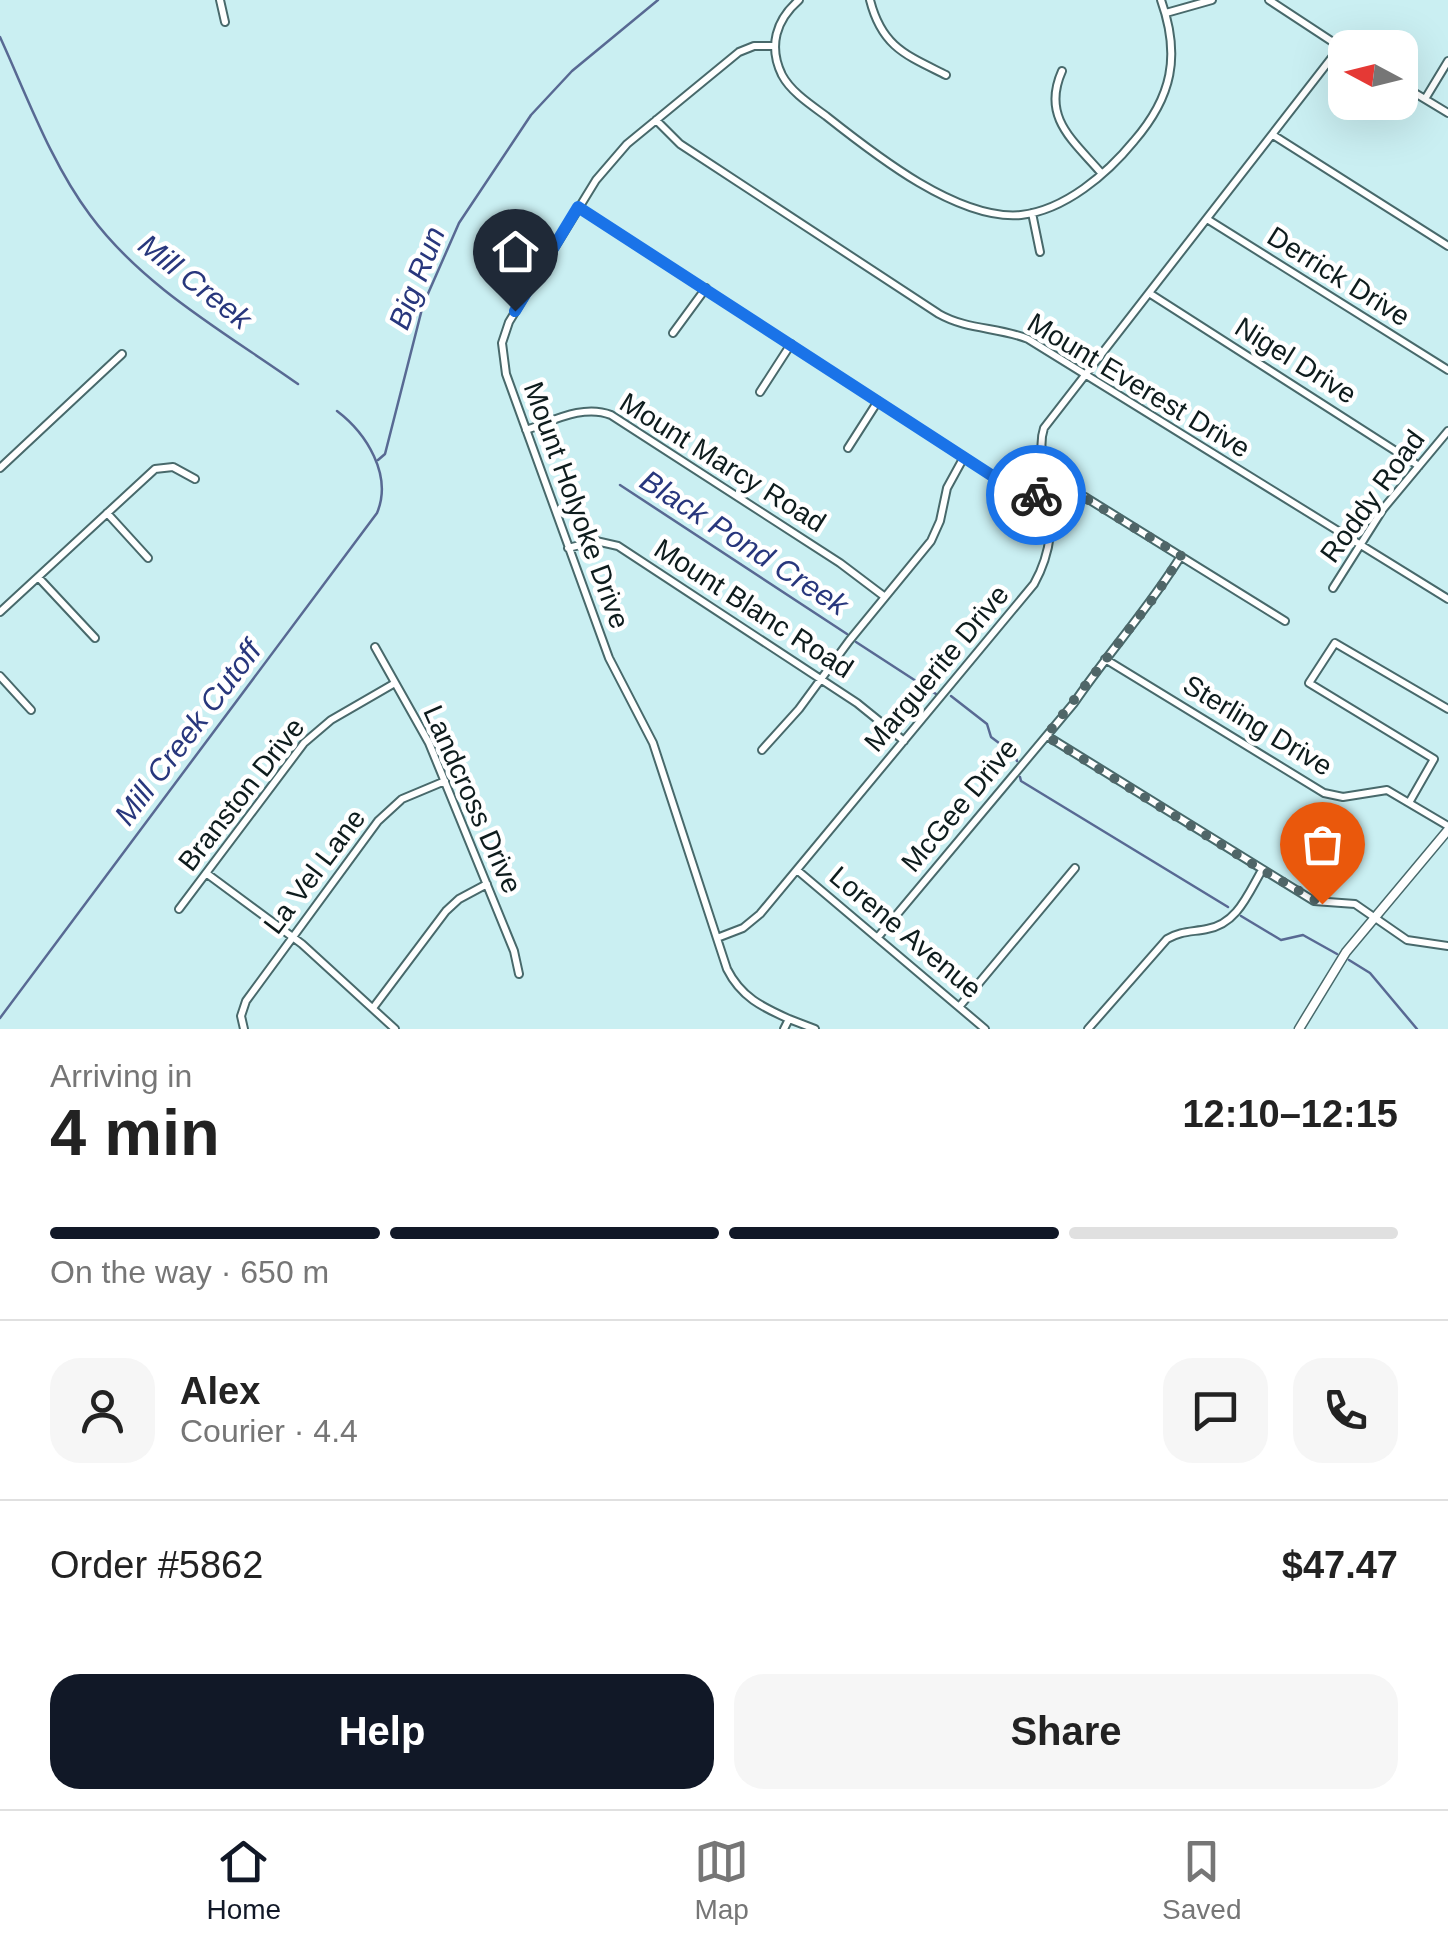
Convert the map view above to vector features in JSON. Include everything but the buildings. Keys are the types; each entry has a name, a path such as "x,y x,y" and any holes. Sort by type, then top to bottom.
{"street":[{"path":"220,0 226,22"},
{"path":"800,0 778,25 775,46 783,77 795,92 865,147 929,187 974,208 1006,215 1032,213 1060,203 1112,167 1150,123 1163,99 1172,58 1172,36 1161,0"},
{"path":"870,0 892,45 946,75"},
{"path":"1166,13 1212,0"},
{"path":"1270,0 1328,38"},
{"name":"Mount Holyoke Drive","path":"775,46 754,46 738,52 618,154 578,207 515,311 504,335 503,362 609,658 653,744 729,975 758,1006 789,1019"},
{"path":"1424,99 1448,61"},
{"name":"Marguerite Drive","path":"717,938 754,920 1034,584 1050,539 1050,493 1042,434 1084,374 1328,67"},
{"path":"1062,71 1054,94 1059,122 1102,174"},
{"path":"1418,95 1448,114"},
{"name":"Mount Everest Drive","path":"656,120 680,144 939,314 962,324 1016,334 1448,599"},
{"path":"1273,135 1448,246"},
{"path":"578,207 1018,492 1085,498 1285,620"},
{"path":"1032,213 1040,252"},
{"name":"Derrick Drive","path":"1207,219 1448,370"},
{"path":"674,333 706,288"},
{"name":"Nigel Drive","path":"1149,293 1419,466"},
{"path":"760,392 791,344"},
{"path":"0,468 122,354"},
{"path":"848,448 878,401"},
{"name":"Mount Marcy Road","path":"526,430 580,412 599,410 611,414 840,563 885,597"},
{"name":"Roddy Road","path":"1333,588 1383,509 1448,431"},
{"path":"762,750 934,536 947,488 964,457"},
{"path":"2,607 160,468 172,467 195,480"},
{"path":"107,513 148,558"},
{"name":"Mount Blanc Road","path":"568,548 596,541 618,546 821,679 904,741"},
{"name":"McGee Drive","path":"878,937 1046,736 1155,596 1181,556"},
{"path":"38,577 95,638"},
{"path":"1410,801 1434,758 1309,683 1335,643 1448,709"},
{"name":"Landcross Drive","path":"375,647 429,743 514,951 518,974"},
{"name":"Sterling Drive","path":"1105,659 1324,793 1343,797 1387,790 1448,828"},
{"path":"0,676 31,710"},
{"name":"Branston Drive","path":"179,909 304,743 330,720 396,683"},
{"path":"1046,736 1318,902 1355,904 1416,943 1448,946"},
{"name":"La Vel Lane","path":"244,1029 241,1013 246,1001 389,810 414,793 445,781"},
{"path":"1298,1029 1332,973 1448,828"},
{"path":"959,1006 1076,868"},
{"name":"Lorene Avenue","path":"797,870 985,1029"},
{"path":"1088,1029 1167,939 1228,922 1262,870"},
{"path":"206,874 292,938 395,1029"},
{"path":"373,1008 446,912 459,899 487,884"},
{"path":"784,1029 789,1019 815,1029"}],"waterway":[{"name":"Big Run","path":"378,460 385,454 423,305 459,223 531,115 572,71 658,0"},
{"name":"Mill Creek","path":"0,37 63,174 111,241 160,287 298,384"},
{"name":"Mill Creek Cutoff","path":"0,1018 377,513 382,484 374,456 358,431 337,411"},
{"name":"Black Pond Creek","path":"620,485 847,634"},
{"name":"Black Pond Creek","path":"856,642 936,694"},
{"name":"Black Pond Creek","path":"951,696 987,724 991,737 1015,755 1017,761"},
{"name":"Black Pond Creek","path":"1020,777 1228,907"},
{"name":"Black Pond Creek","path":"1241,916 1281,940 1303,935 1337,954"},
{"name":"Black Pond Creek","path":"1349,960 1370,973 1417,1029"}],"way so far":[{"path":"1036,495 1080,495 1181,556 1155,596 1046,736 1322,904"}],"route":[{"path":"515,311 578,207 1008,486 1036,495"}]}
